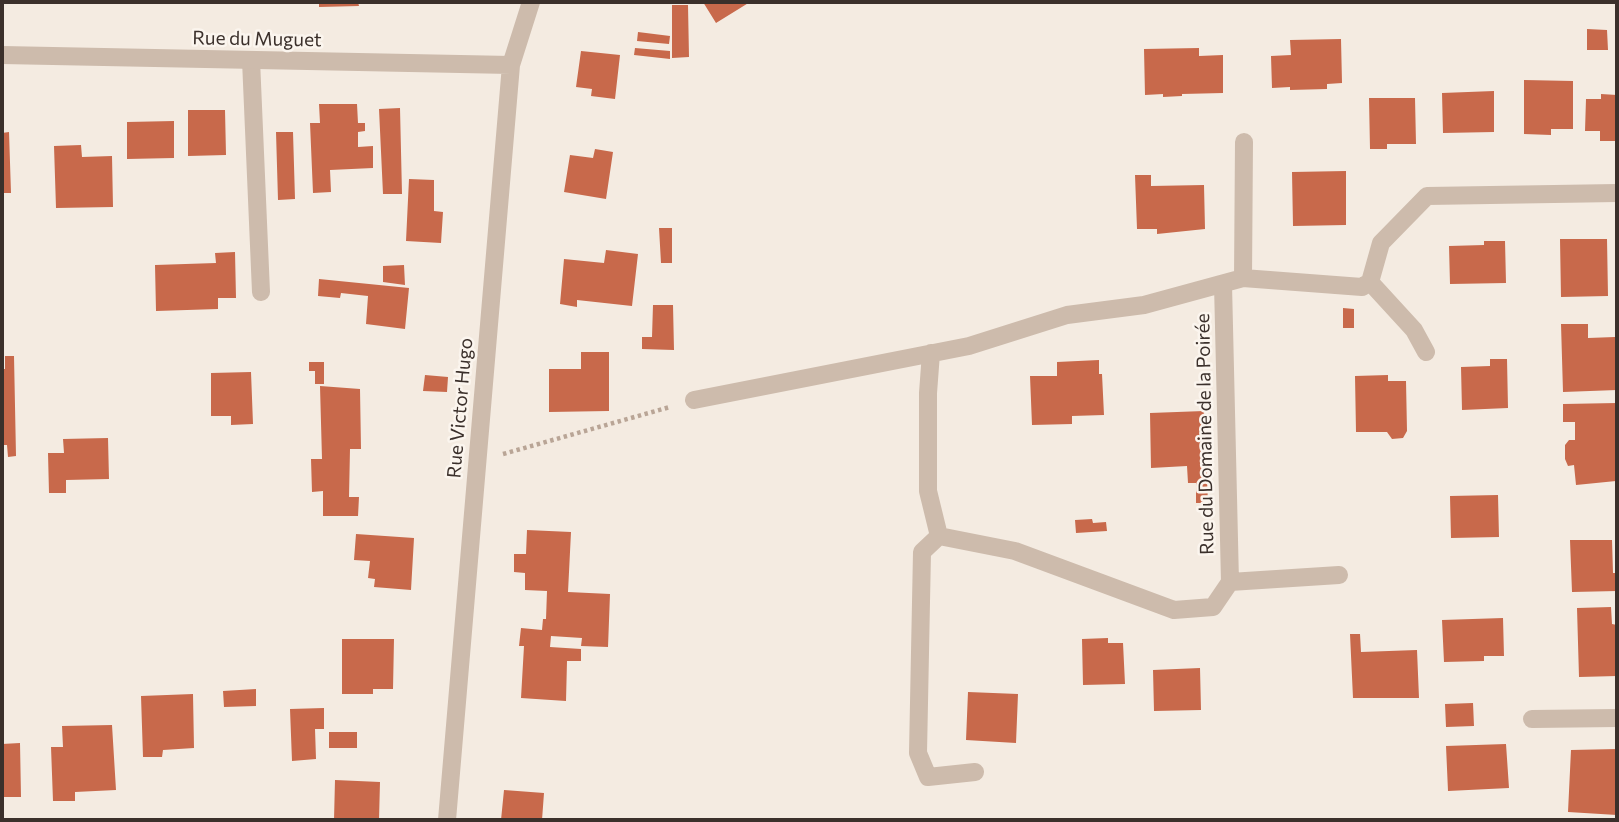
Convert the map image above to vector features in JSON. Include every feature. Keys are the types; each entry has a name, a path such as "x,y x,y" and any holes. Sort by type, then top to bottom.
{"street":[{"name":"Rue Victor Hugo","path":"447,820 511,65 531,2"},
{"name":"Rue du Muguet","path":"2,55 511,65"},
{"path":"251,60 261,292"},
{"path":"1244,142 1244,278"},
{"path":"1426,352 1413,330 1370,282 1381,243 1427,197 1617,192"},
{"name":"Rue du Domaine de la Poirée","path":"694,400 969,346 1067,315 1144,305 1244,278 1362,288 1370,282"},
{"name":"Rue du Domaine de la Poirée","path":"1223,284 1230,582"},
{"path":"931,353 928,393 928,491 939,536"},
{"path":"939,536 1015,551 1174,610 1213,607 1230,582 1339,575"},
{"path":"939,536 922,552 918,753 928,777 975,772"},
{"path":"1532,719 1617,718"}],"path":[{"path":"476,462 694,400"}],"building":[{"path":"319,2 358,2 359,6 319,7"},
{"path":"703,2 750,2 716,23"},
{"path":"672,5 688,5 689,57 672,58"},
{"path":"1587,29 1607,30 1608,50 1587,50"},
{"path":"638,32 670,36 669,44 637,41"},
{"path":"1341,39 1342,83 1327,84 1327,89 1272,88 1271,56 1291,55 1290,40"},
{"path":"635,48 670,51 670,59 634,55"},
{"path":"1199,48 1199,56 1223,55 1223,93 1163,97 1163,94 1145,95 1144,49"},
{"path":"581,51 620,55 615,99 591,96 592,89 576,87"},
{"path":"1524,80 1573,81 1573,129 1551,129 1551,135 1524,134"},
{"path":"1494,91 1494,132 1443,133 1442,93"},
{"path":"1601,94 1617,95 1617,141 1600,141 1600,131 1585,131 1586,99 1601,99"},
{"path":"1369,98 1415,98 1416,144 1387,144 1387,149 1370,149"},
{"path":"319,104 357,104 358,123 365,123 365,131 358,132 358,147 373,146 373,168 330,170 331,192 313,193 310,123 320,123"},
{"path":"400,108 402,194 383,194 379,109"},
{"path":"188,110 225,110 226,155 188,156"},
{"path":"174,121 174,158 127,159 127,122"},
{"path":"9,132 11,193 2,193 2,133"},
{"path":"276,132 293,132 295,199 278,200"},
{"path":"81,145 82,157 112,156 113,207 56,208 54,146"},
{"path":"595,149 613,152 606,199 564,192 570,155 593,158"},
{"path":"1346,171 1346,225 1293,226 1292,172"},
{"path":"1135,175 1151,175 1151,186 1204,185 1205,229 1157,234 1157,229 1137,229"},
{"path":"409,179 434,180 434,211 443,212 441,243 406,241"},
{"path":"659,228 672,228 672,263 661,263"},
{"path":"1560,239 1607,239 1608,296 1561,297"},
{"path":"1484,241 1505,241 1506,283 1450,284 1449,246 1484,245"},
{"path":"606,250 638,254 632,306 577,300 577,307 560,304 564,259 604,263"},
{"path":"235,252 236,298 218,298 218,309 156,311 155,265 216,263 215,253"},
{"path":"404,265 405,285 383,282 383,266"},
{"path":"319,279 409,288 405,329 366,324 368,296 341,293 340,298 318,296"},
{"path":"653,305 673,305 674,350 642,349 642,337 652,337"},
{"path":"1343,308 1354,309 1354,328 1343,328"},
{"path":"1561,324 1588,324 1588,338 1615,337 1617,390 1563,392"},
{"path":"581,352 609,352 609,411 549,412 549,369 581,369"},
{"path":"5,356 14,356 16,456 8,457 7,445 2,445 2,369 5,369"},
{"path":"1490,359 1507,359 1508,408 1462,410 1461,367 1490,366"},
{"path":"1099,360 1104,415 1072,416 1072,424 1032,425 1030,376 1057,376 1057,362"},
{"path":"309,362 324,362 324,384 315,384 315,371 309,371"},
{"path":"251,372 253,424 231,425 231,416 211,416 211,373"},
{"path":"425,375 448,377 447,392 423,391"},
{"path":"1388,375 1388,381 1406,381 1407,431 1403,438 1392,439 1387,432 1356,432 1355,376"},
{"path":"320,386 360,389 361,449 350,449 349,497 359,497 358,516 323,516 323,491 312,492 311,459 322,459"},
{"path":"1617,403 1616,481 1576,485 1574,465 1568,466 1565,459 1565,445 1569,440 1575,440 1575,422 1563,422 1563,404"},
{"path":"1204,411 1208,503 1196,503 1196,483 1188,483 1187,466 1151,468 1150,413"},
{"path":"108,438 109,479 66,480 66,493 49,493 48,453 64,453 63,439"},
{"path":"1498,495 1499,537 1451,538 1450,496"},
{"path":"1092,519 1093,523 1106,522 1107,531 1076,533 1075,520"},
{"path":"527,530 571,532 568,592 610,594 608,647 581,646 582,638 551,636 550,647 581,649 581,661 567,661 566,701 521,698 524,646 519,646 521,628 542,630 543,619 546,619 547,591 525,590 525,573 514,572 514,554 526,554"},
{"path":"356,534 414,538 411,590 374,587 375,579 368,578 370,561 354,560"},
{"path":"1570,540 1612,540 1613,573 1617,573 1617,591 1572,592"},
{"path":"1611,607 1612,624 1617,625 1617,676 1579,677 1577,608"},
{"path":"1503,618 1504,656 1484,656 1484,661 1444,662 1442,620"},
{"path":"1350,634 1360,634 1361,652 1417,650 1419,698 1353,698"},
{"path":"1108,638 1108,643 1123,643 1125,684 1083,685 1082,639"},
{"path":"342,639 394,639 393,689 373,689 373,694 342,694"},
{"path":"1200,668 1201,710 1154,711 1153,670"},
{"path":"256,689 256,706 224,707 223,691"},
{"path":"968,692 1018,694 1016,743 966,740"},
{"path":"193,694 194,748 163,750 162,757 143,757 141,696"},
{"path":"1473,703 1474,726 1446,727 1445,704"},
{"path":"324,708 324,729 315,729 316,759 292,761 290,709"},
{"path":"112,725 116,790 75,792 75,801 53,801 51,747 63,747 62,726"},
{"path":"329,732 357,732 357,748 329,748"},
{"path":"20,743 21,797 2,797 2,744"},
{"path":"1506,744 1509,788 1448,791 1446,746"},
{"path":"1617,749 1617,815 1568,812 1571,750"},
{"path":"335,780 380,782 379,820 334,820"},
{"path":"504,790 544,793 542,820 501,820"}]}
